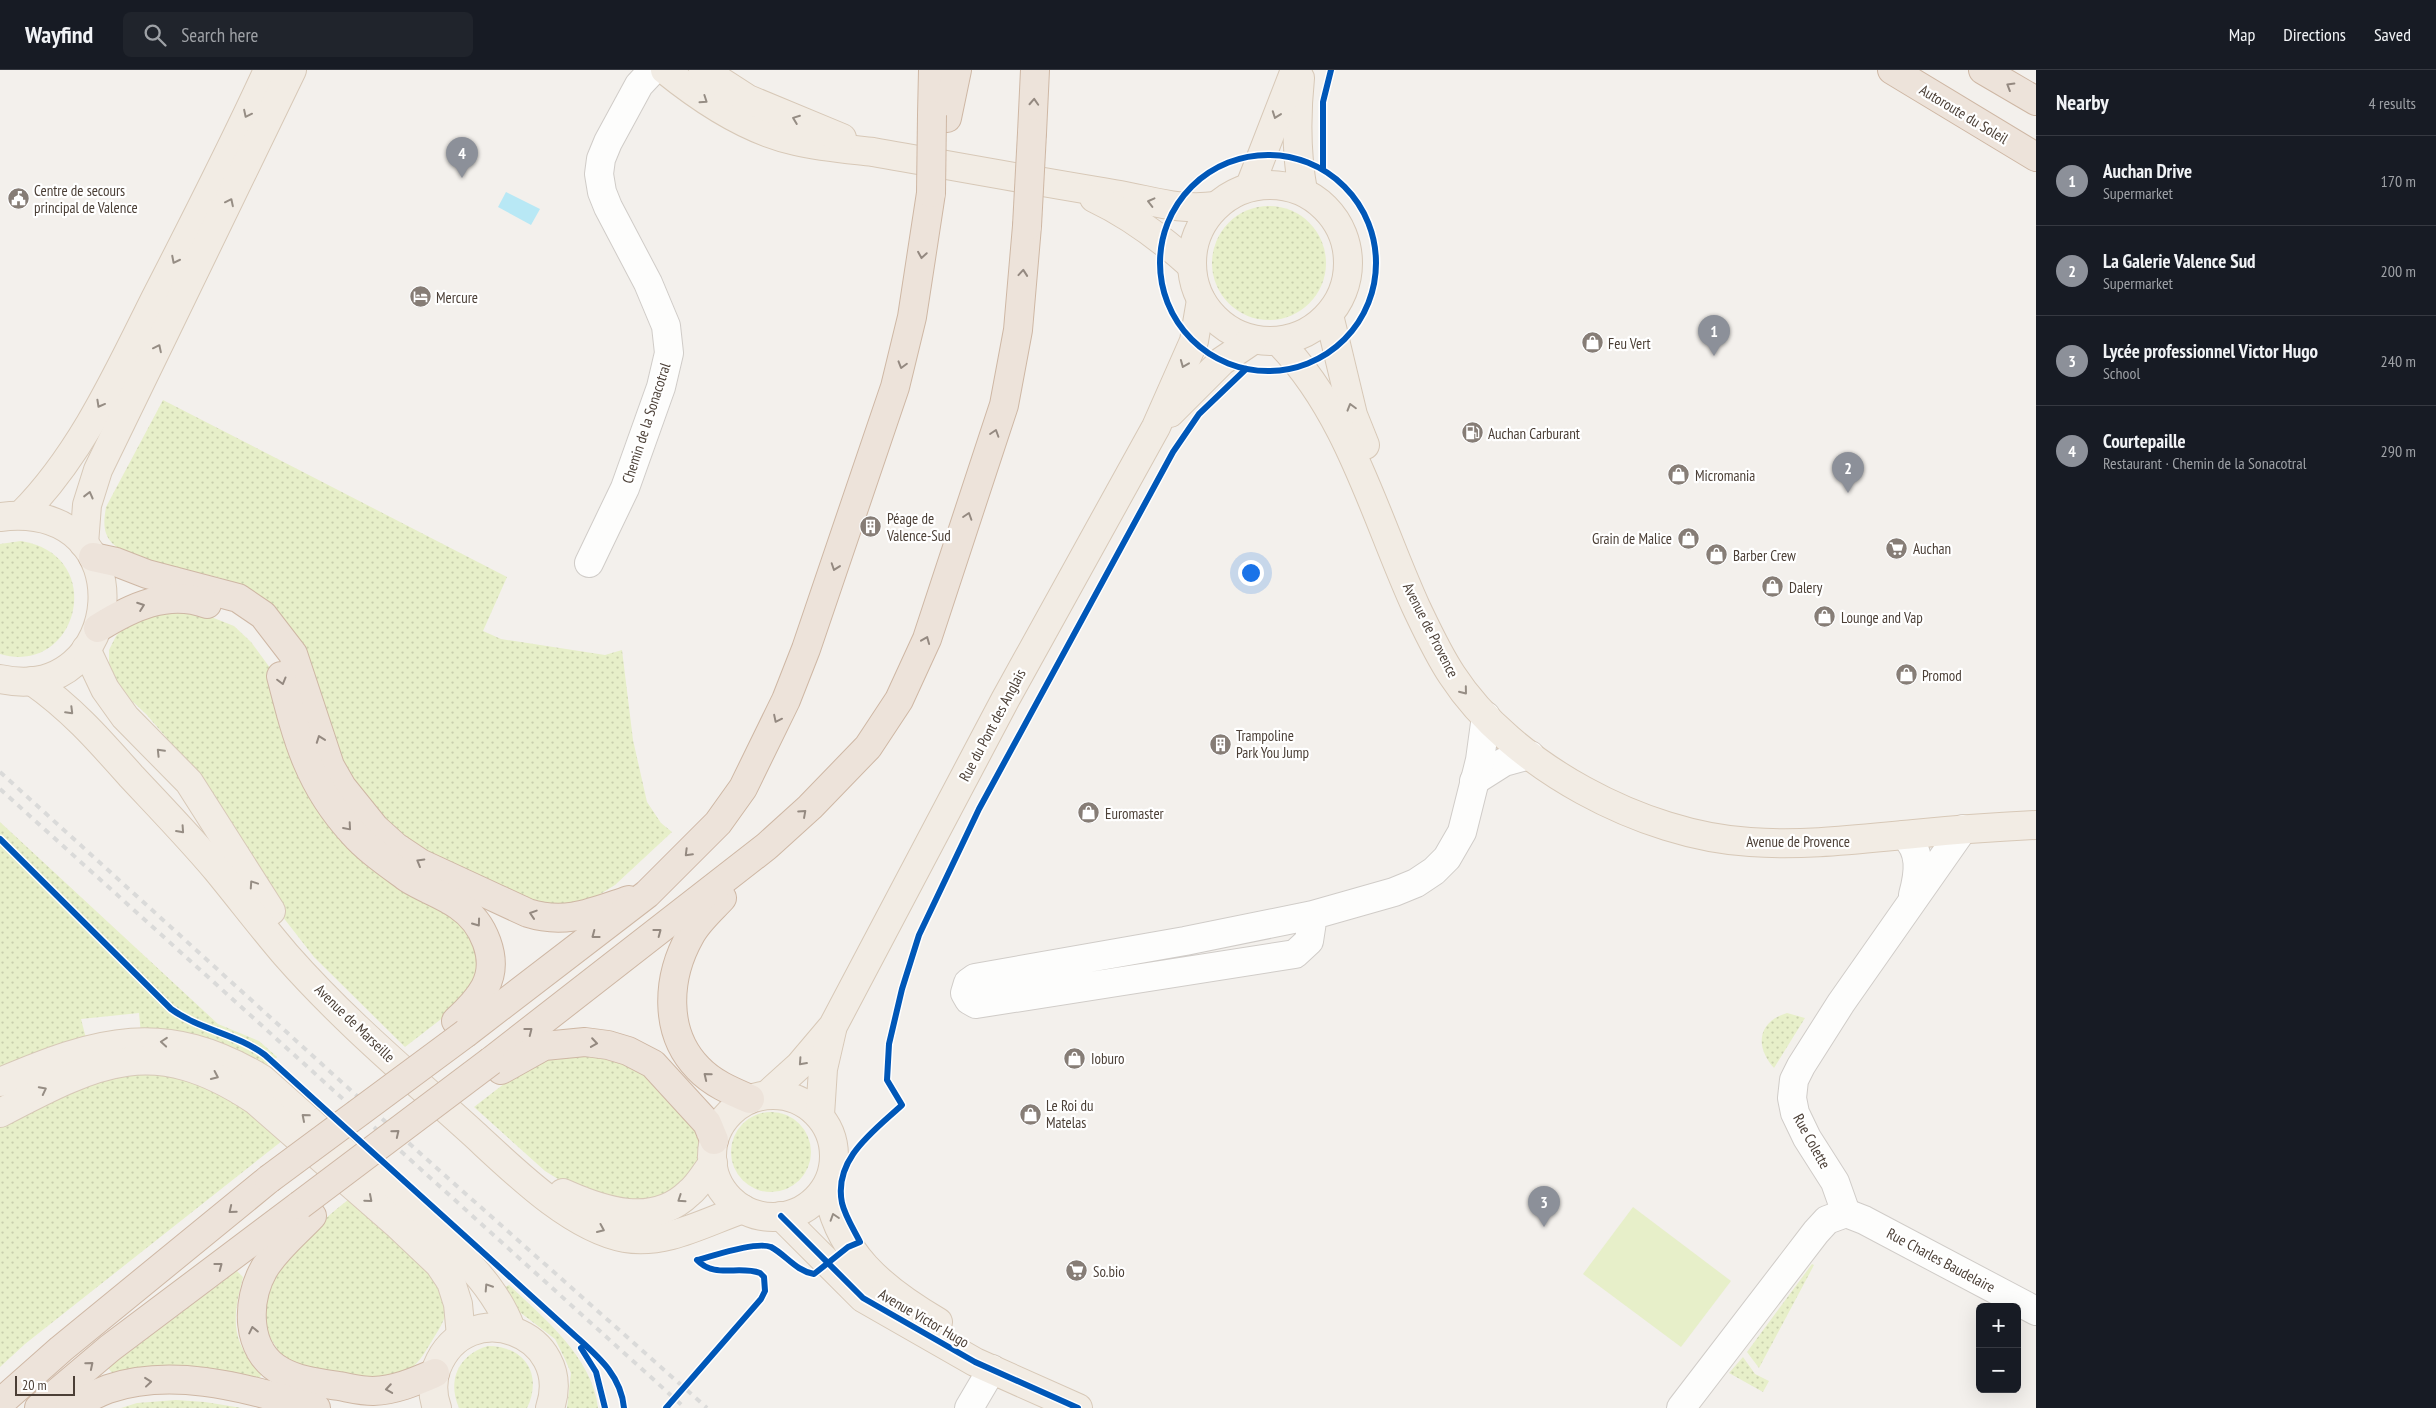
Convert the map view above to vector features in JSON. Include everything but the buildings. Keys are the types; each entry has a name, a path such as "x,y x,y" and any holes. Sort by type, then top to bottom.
{"highway":[{"path":"0,1403 165,1264 270,1179 350,1119 461,1027 647,894 718,823 743,788 786,700 803,658 851,521 904,357 930,200 939,117 933,70"},
{"path":"939,117 957,70"},
{"path":"39,1408 110,1348 306,1211 374,1150 418,1116 495,1066 767,846 810,806 868,747 900,700 927,639 1004,405 1018,330 1027,226 1035,70"},
{"path":"1882,70 1985,127"},
{"name":"Autoroute du Soleil","path":"1892,70 2036,157"},
{"path":"1983,70 2036,102"},
{"path":"89,550 146,574 238,598 262,614 293,654 316,730 330,766 342,787 374,828 396,847 420,863 512,906 546,918 566,919 584,915 647,894"},
{"path":"92,639 124,612 151,602 174,598 198,601 235,616 261,638 280,672 300,747 306,762 324,797 337,815 374,853 411,880 439,893 468,913 484,934 490,963 486,985 461,1027"},
{"path":"759,1097 713,1080 698,1068 685,1052 674,1030 672,1002 675,971 690,934 767,846"},
{"path":"495,1066 544,1046 585,1042 608,1045 628,1051 653,1064 707,1123 714,1151"},
{"path":"306,1211 264,1269 252,1301 251,1319 255,1339 266,1358 279,1370 300,1380 371,1391 403,1386 435,1373"},
{"path":"0,1385 54,1343 165,1264"},
{"path":"70,1408 108,1390 130,1384 184,1380 260,1393 316,1408"}],"main road":[{"path":"11,516 38,498 63,466 112,382 182,247 268,70"},
{"path":"89,550 87,505 98,470 292,70"},
{"path":"665,70 713,106 771,133 794,141 833,148 873,152 1124,195 1175,208 1216,206"},
{"path":"703,70 748,99 873,152"},
{"path":"1250,186 1294,70"},
{"path":"1301,70 1296,124 1297,158 1303,191"},
{"path":"1277,184 1303,191 1320,202 1334,217 1344,238 1348,260 1346,283 1339,300 1329,315 1314,328 1296,337 1265,340 1236,334 1221,324 1201,300 1193,282 1191,265 1193,243 1202,223 1216,206 1232,194 1250,186 1277,184"},
{"path":"1069,186 1118,210 1149,230 1191,265"},
{"name":"Rue du Pont des Anglais","path":"759,1097 800,1065 832,1026 1005,700 1156,427 1194,341 1201,300"},
{"name":"Avenue de Provence","path":"1329,315 1353,415 1435,613 1452,644 1493,697 1518,725 1571,765 1608,787 1679,814 1745,825 1780,827 2036,810"},
{"name":"Avenue de Provence","path":"1265,340 1301,366 1324,400 1361,476 1416,605 1452,676 1486,716 1530,755 1600,800 1639,818 1676,830 1748,842 1786,844 1963,829 2036,825"},
{"name":"Rue du Pont des Anglais","path":"1156,427 1222,361 1265,340"},
{"path":"11,516 45,518 66,528 89,550 102,578 104,600 92,639 71,664 53,675 11,684"},
{"name":"Avenue de Marseille","path":"92,639 105,689 125,717 189,782 216,821 251,881 309,964 349,1006 527,1168 552,1187 578,1200 609,1210 636,1214 660,1211 679,1201 696,1186 714,1151"},
{"name":"Avenue de Marseille","path":"11,684 60,700 216,868 286,955 341,1013 518,1174 551,1200 601,1230 646,1239 683,1232 743,1208"},
{"name":"Rue du Pont des Anglais","path":"820,1115 823,1068 832,1026"},
{"path":"0,1082 52,1060 94,1048 126,1042 178,1044 236,1063 262,1079 458,1253 481,1276 505,1314 511,1329"},
{"path":"0,1113 48,1088 113,1063 140,1060 176,1063 203,1070 230,1083 263,1106 400,1226 439,1264 451,1282 458,1304 461,1336"},
{"path":"788,1096 805,1103 820,1115 828,1128 833,1142 835,1157 827,1186 815,1200 799,1211 781,1216 754,1214 743,1208 722,1189 714,1151 722,1122 734,1109 759,1097 788,1096"},
{"name":"Avenue Victor Hugo","path":"827,1186 836,1225 848,1247 872,1273 922,1312 1079,1408"},
{"name":"Avenue Victor Hugo","path":"781,1216 863,1298 941,1344 1079,1408"},
{"path":"437,1408 433,1388 435,1373 440,1359 461,1336 477,1329 494,1327 511,1329 533,1342 549,1363 554,1380 554,1398 550,1408"}],"street":[{"name":"Chemin de la Sonacotral","path":"589,563 625,488 661,387 669,353 666,326 602,192 599,174 601,158 608,142 639,84 653,70"},
{"path":"1314,915 1309,941 1295,954 976,1004 969,1000 965,993 968,983 975,978 1186,941 1314,915 1394,892 1416,883 1434,871 1454,848 1462,832 1480,760 1486,716"},
{"path":"1474,781 1504,762 1530,755"},
{"name":"Rue Colette","path":"1846,1213 1835,1182 1807,1138 1795,1113 1792,1098 1794,1080 1842,1003 1912,899 1963,829"},
{"path":"1904,835 1912,842 1919,873 1912,899"},
{"path":"1681,1408 1816,1232 1827,1220 1846,1213"},
{"name":"Rue Charles Baudelaire","path":"1846,1213 1864,1220 2036,1310"},
{"path":"969,1408 992,1369"}],"green space":[{"path":"1269,206 1291,210 1310,222 1322,241 1326,263 1322,285 1310,304 1291,316 1269,320 1247,316 1228,304 1216,285 1212,263 1216,241 1228,222 1247,210"},
{"path":"163,400 507,577 483,631 501,639 605,655 622,650 633,740 647,802 661,823 672,832 615,885 584,904 562,906 523,898 398,837 347,780 250,591 235,583 219,578 137,558 123,551 109,539 104,526 106,507"},
{"path":"21,541 49,551 66,568 74,589 73,611 64,632 49,648 27,656 0,654 0,544"},
{"path":"196,611 234,626 251,642 448,911 477,943 478,962 474,984 449,1013 405,1047 314,957 279,912 177,750 146,714 119,689 109,669 109,650 116,636 126,625 166,612"},
{"path":"0,822 218,1024 259,1041 277,1057 260,1070 141,1034 139,1013 81,1019 87,1042 0,1072"},
{"path":"1787,1013 1805,1018 1774,1068 1764,1052 1762,1036 1770,1022"},
{"path":"580,1052 636,1066 690,1120 700,1138 698,1161 673,1194 647,1203 620,1203 571,1187 545,1171 474,1107 531,1063"},
{"path":"129,1068 208,1082 287,1137 25,1344 0,1367 0,1123"},
{"path":"771,1112 786,1115 799,1124 808,1137 811,1152 808,1167 799,1180 786,1189 771,1192 756,1189 743,1180 734,1167 731,1152 734,1137 743,1124 756,1115"},
{"path":"353,1196 439,1283 445,1299 446,1312 444,1318 421,1358 409,1370 389,1378 349,1378 296,1366 277,1349 265,1321 266,1300 274,1280 286,1260 320,1223"},
{"path":"1633,1207 1731,1281 1681,1347 1583,1274"},
{"path":"1812,1264 1814,1265 1759,1368 1747,1352"},
{"path":"237,1271 243,1277 237,1305 236,1329 244,1351 262,1374 256,1383 113,1374 108,1368"},
{"path":"509,1285 551,1325 577,1356 587,1372 598,1408 567,1408 571,1373 564,1357 555,1339 517,1310 503,1288"},
{"path":"488,1346 501,1347 512,1351 521,1357 527,1365 533,1384 527,1408 459,1408 454,1388 458,1370 462,1362 469,1356"},
{"path":"1743,1357 1755,1374 1769,1381 1763,1392 1729,1373"},
{"path":"176,1400 205,1402 242,1408 121,1408 137,1403"}],"water":[{"path":"506,192 540,209 531,225 498,207"}],"railway":[{"path":"0,772 422,1155 707,1408"},
{"path":"0,789 685,1408"}],"cycle path":[{"path":"1323,169 1323,102 1331,70"},
{"path":"1268,155 1289,157 1309,163 1328,173 1344,187 1358,203 1368,222 1374,242 1376,263 1374,284 1368,304 1358,323 1344,339 1328,353 1309,363 1289,369 1268,371 1247,369 1227,363 1208,353 1192,339 1178,323 1168,304 1162,284 1160,263 1162,242 1168,222 1178,203 1192,187 1208,173 1227,163 1247,157 1268,155"},
{"path":"666,1408 761,1299 765,1291 764,1277 760,1273 743,1270 711,1269 697,1260 745,1247 764,1246 771,1247 802,1270 814,1274 848,1247 860,1242 843,1208 841,1187 844,1173 858,1147 902,1105 887,1080 889,1044 902,989 919,935 979,809 1173,452 1199,414 1246,369"},
{"path":"0,839 171,1009 194,1022 243,1042 265,1055 581,1341 613,1375 622,1396 624,1408"},
{"path":"781,1216 863,1298 975,1362 1078,1408"},
{"path":"581,1348 596,1372 605,1408"}],"place":[{"name":"Courtepaille","path":"462,178"},
{"name":"Centre de secours principal de Valence","path":"18,199"},
{"name":"Mercure","path":"420,297"},
{"name":"Feu Vert","path":"1592,343"},
{"name":"Auchan Drive","path":"1714,356"},
{"name":"Auchan Carburant","path":"1472,433"},
{"name":"Micromania","path":"1679,475"},
{"name":"La Galerie Valence Sud","path":"1848,493"},
{"name":"Péage de Valence-Sud","path":"871,527"},
{"name":"Grain de Malice","path":"1688,538"},
{"name":"Auchan","path":"1897,548"},
{"name":"Barber Crew","path":"1717,555"},
{"name":"Dalery","path":"1773,587"},
{"name":"Lounge and Vap","path":"1825,617"},
{"name":"Promod","path":"1906,675"},
{"name":"Trampoline Park You Jump","path":"1220,744"},
{"name":"Euromaster","path":"1089,813"},
{"name":"Ioburo","path":"1075,1058"},
{"name":"Le Roi du Matelas","path":"1030,1114"},
{"name":"Lycée professionnel Victor Hugo","path":"1544,1227"},
{"name":"So.bio","path":"1077,1271"}]}
